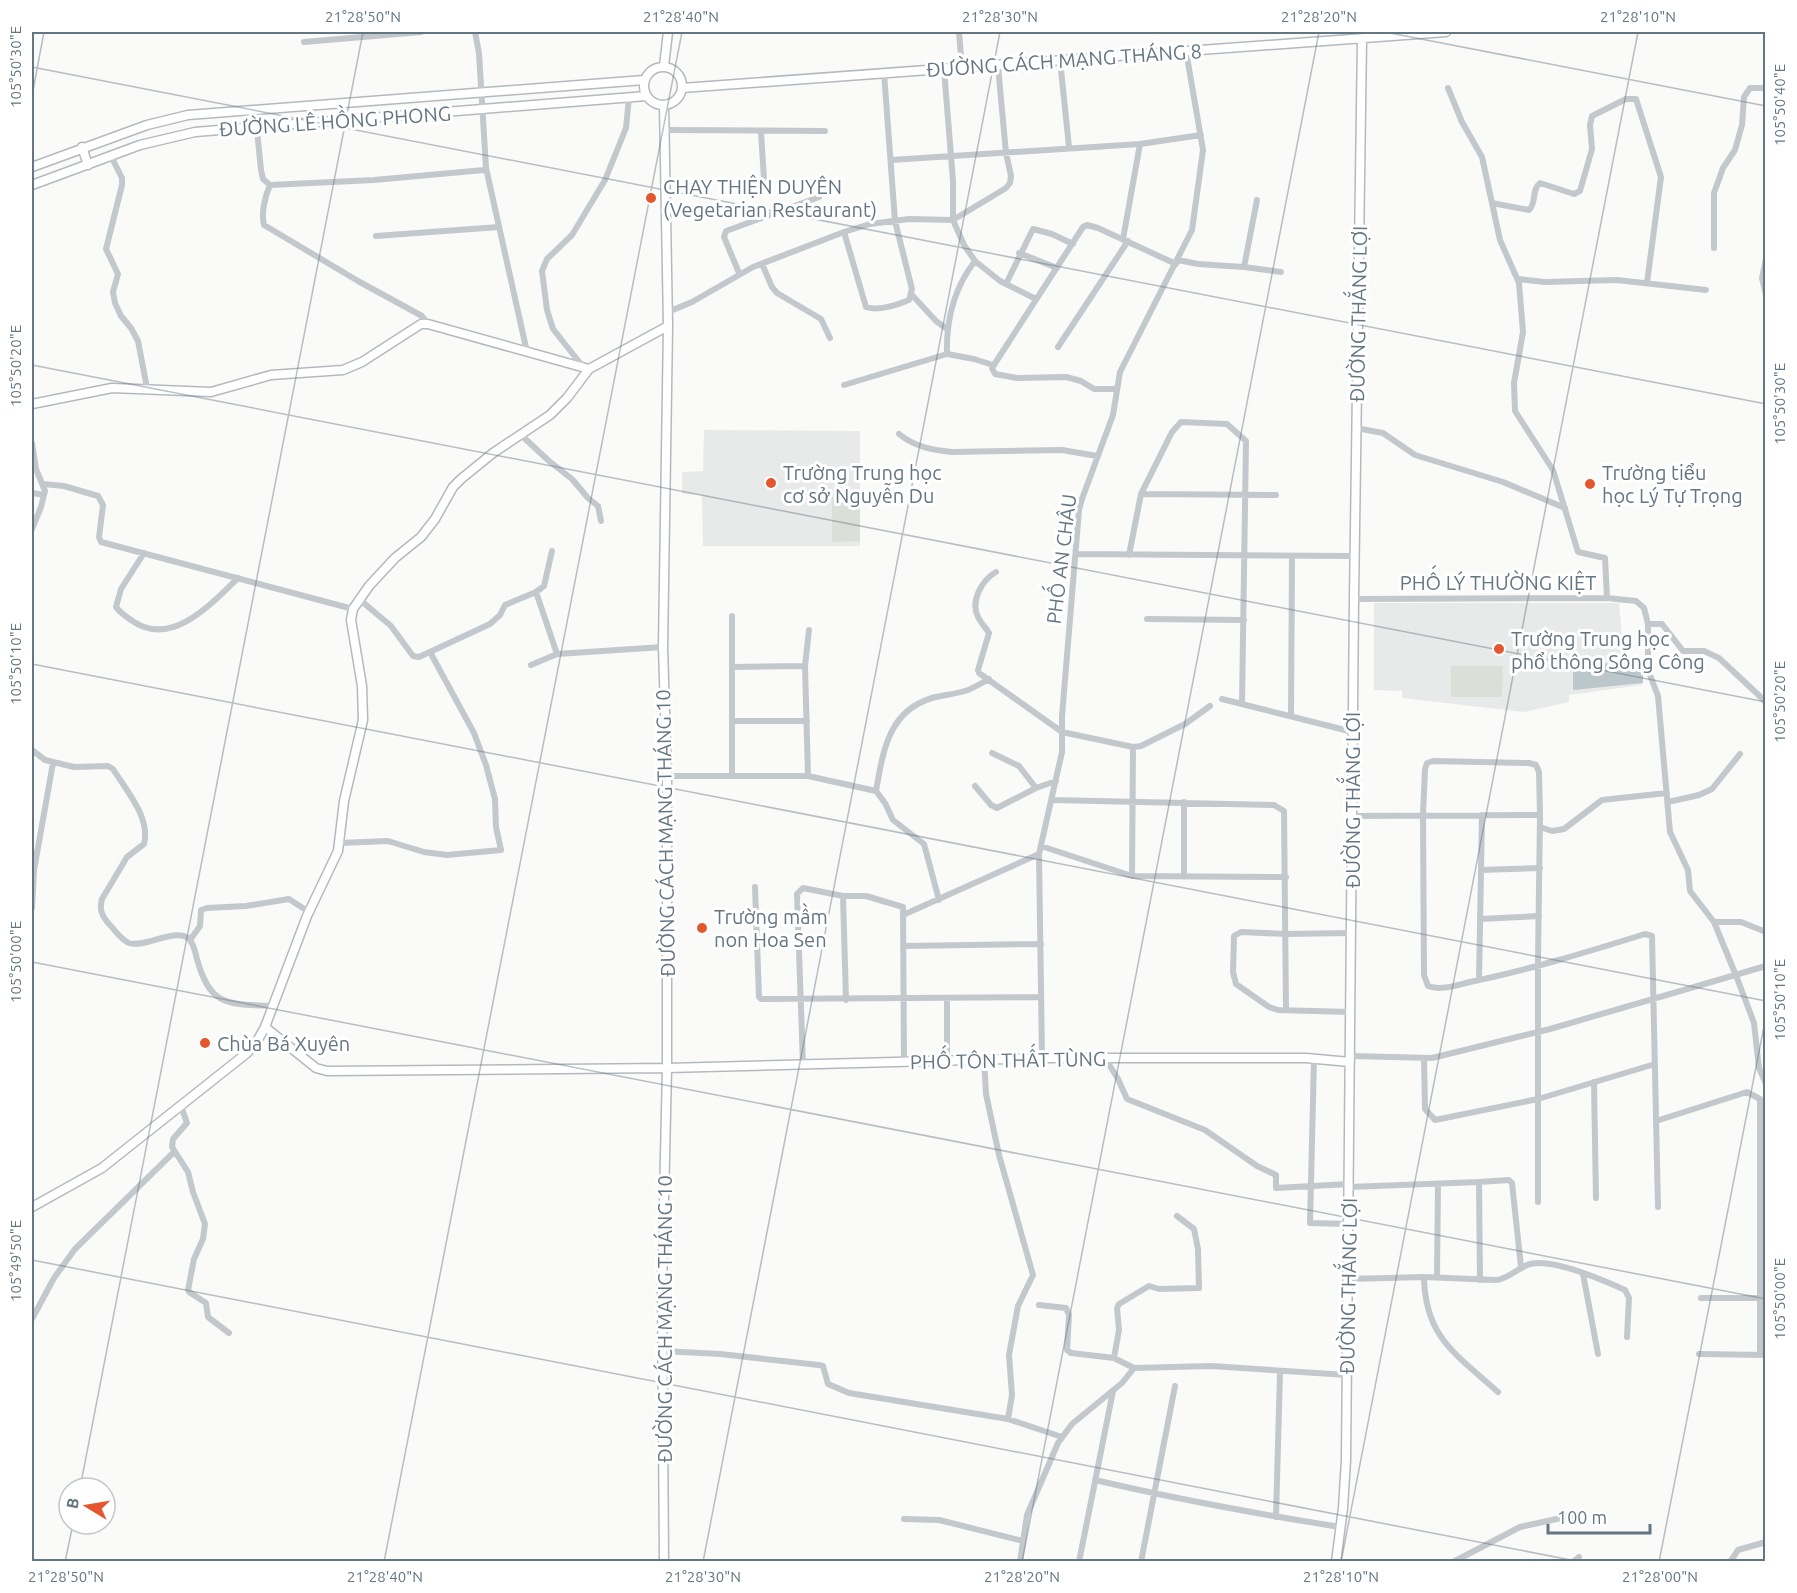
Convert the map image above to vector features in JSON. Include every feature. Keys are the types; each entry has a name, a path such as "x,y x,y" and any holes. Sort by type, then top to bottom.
{"street":[{"path":"304,42 379,33 421,32"},
{"path":"476,32 486,168 527,352"},
{"path":"664,66 668,32"},
{"path":"959,32 962,68"},
{"name":"ĐƯỜNG CÁCH MẠNG THÁNG 8","path":"682,88 998,66 1344,36 1362,39 1385,34 1446,32"},
{"name":"ĐƯỜNG THẮNG LỢI","path":"1336,1562 1346,1460 1354,556 1362,39"},
{"name":"PHỐ AN CHÂU","path":"1042,1058 1040,850 1062,752 1082,499 1113,415 1116,389 1123,364 1188,241 1194,219 1202,160 1201,135 1186,51"},
{"path":"1060,60 1069,147"},
{"path":"664,66 678,73 682,88 676,100 664,105 655,104 646,96 644,80 652,70 664,66"},
{"path":"668,312 692,302 740,273 844,232 870,224 895,221 953,220 1006,188 1011,176 1006,153 998,66"},
{"path":"944,69 953,181 953,220 964,245 975,261 988,273 1036,299"},
{"path":"884,73 895,221 912,295 936,321 947,329"},
{"name":"ĐƯỜNG LÊ HỒNG PHONG","path":"32,167 147,125 188,116 644,80"},
{"path":"1448,88 1462,122 1482,157 1500,240 1518,279 1523,332 1514,383 1515,411 1549,462 1578,552 1605,558 1607,598"},
{"path":"1714,248 1714,193 1724,168 1735,150 1742,125 1744,97 1750,88 1766,88"},
{"name":"ĐƯỜNG LÊ HỒNG PHONG","path":"32,185 140,146 195,132 646,96"},
{"path":"587,369 554,329 548,310 542,271 547,260 572,235 605,180 626,128 629,97"},
{"path":"1492,203 1529,210 1532,207 1536,188 1540,183 1574,194 1580,191 1592,149 1590,125 1592,116 1634,97 1661,177 1647,283"},
{"name":"ĐƯỜNG CÁCH MẠNG THÁNG 10","path":"664,105 668,312 663,647 667,776 667,1068 662,1351 664,1562"},
{"path":"255,110 261,170 263,179 270,185 374,180 486,168"},
{"path":"665,130 825,131"},
{"path":"744,188 764,179 761,132"},
{"path":"891,160 1140,144 1201,135"},
{"path":"1058,346 1126,240 1140,144"},
{"path":"82,147 88,165"},
{"path":"111,156 122,178 106,246 118,274 113,297 121,316 138,341 147,388"},
{"path":"270,185 263,218 264,225 422,316 428,324"},
{"path":"740,273 724,237 726,231 819,197"},
{"path":"1244,267 1257,200"},
{"path":"1116,389 1094,389 1081,381 1066,377 1009,377 995,374 992,368 1083,227 1087,225 1098,228 1177,262 1281,272"},
{"path":"376,236 499,227"},
{"path":"1006,284 1019,253 1035,228 1073,244"},
{"path":"844,232 866,307 869,309 886,307 906,302 912,295"},
{"path":"1019,253 1057,268"},
{"path":"1766,259 1762,278 1766,295"},
{"path":"947,354 947,329 958,287 975,261"},
{"path":"762,264 777,293 821,319 830,338"},
{"path":"1518,279 1553,282 1602,279 1706,290"},
{"path":"32,404 112,388 212,392 271,375 343,370 362,362 415,327 428,324 587,369"},
{"path":"32,1207 102,1168 247,1053 265,1028 309,912 325,882 340,843 347,785 363,720 362,686 351,620 352,609 359,599 395,558 421,537 435,519 453,487 461,479 493,453 556,409 587,369 668,326"},
{"path":"844,385 947,354 993,365"},
{"path":"1129,555 1141,494 1172,432 1181,422 1227,424 1246,441 1242,704"},
{"path":"1356,428 1383,433 1414,454 1503,482 1565,508"},
{"path":"899,434 920,447 952,452 1062,450 1097,456"},
{"path":"521,435 572,479 598,506 601,521"},
{"path":"32,443 36,469 43,484 44,495 32,529"},
{"path":"43,484 64,486 98,496 103,505 99,540 352,609"},
{"path":"32,493 44,495"},
{"path":"1141,494 1276,495"},
{"path":"359,599 391,626 413,656 419,657 490,624 500,615 506,605 542,588 546,582 552,551"},
{"path":"144,553 121,589 116,607 135,623 149,630 164,630 200,614 238,578"},
{"path":"1076,554 1354,556"},
{"path":"1291,716 1292,556"},
{"path":"996,572 984,583 976,601 978,616 989,633 978,670 1062,732 1133,747 1149,743 1185,724 1210,706"},
{"path":"536,592 557,654"},
{"name":"PHỐ LÝ THƯỜNG KIỆT","path":"1354,599 1607,598 1636,601 1641,604 1648,624"},
{"path":"732,616 732,776"},
{"path":"1147,619 1244,620"},
{"path":"1766,702 1719,658 1704,651 1683,651 1662,624 1648,624 1648,670 1658,696 1670,832 1688,870 1690,891 1714,922 1736,975 1754,1023 1759,1068 1766,1084"},
{"path":"808,776 805,666 809,630"},
{"path":"531,665 557,654 663,647"},
{"path":"340,843 388,841 424,852 447,855 501,850 496,827 495,799 486,765 474,733 430,652"},
{"path":"732,667 805,666"},
{"path":"876,791 882,755 890,732 902,717 916,705 931,698 969,690 989,679"},
{"path":"1222,699 1353,732"},
{"path":"732,721 807,721"},
{"path":"1132,876 1133,747"},
{"path":"32,750 53,763 81,768 108,766 113,769 139,812 146,829 144,844 142,848 127,856 102,899 103,917 130,943 177,935 184,936 190,940 202,979 219,999 229,1003 273,1006"},
{"path":"992,753 1020,766 1036,788"},
{"path":"1668,802 1699,795 1712,789 1740,754"},
{"path":"1538,1202 1538,966 1540,827 1539,772 1536,765 1529,763 1433,761 1427,763 1425,769 1423,815 1425,982 1428,986 1440,988 1479,980 1538,966 1646,934 1652,936 1658,1207"},
{"path":"32,908 34,870 53,763"},
{"path":"667,776 808,776 876,791 882,796 892,820 924,844 939,900"},
{"path":"975,786 991,805 997,808 1036,788 1056,782"},
{"path":"1540,827 1552,831 1564,829 1602,800 1666,793"},
{"path":"1052,800 1274,805 1282,808 1284,811 1286,877 1286,1010"},
{"path":"1184,802 1184,877"},
{"path":"1479,980 1482,815"},
{"path":"1352,816 1540,815"},
{"path":"903,915 939,900 1040,850 1132,876 1286,877"},
{"path":"1481,870 1539,868"},
{"path":"755,887 759,997 765,1000 1041,997"},
{"path":"803,1064 797,894 803,888 843,896 866,896 903,907 904,1061"},
{"path":"843,896 846,1000"},
{"path":"190,940 200,926 201,910 207,908 246,906 289,899 309,912"},
{"path":"1480,919 1539,916"},
{"path":"1714,922 1741,922 1766,932"},
{"path":"1350,1012 1286,1010 1269,1006 1240,988 1234,981 1233,941 1236,933 1240,932 1351,933"},
{"path":"903,946 1041,944"},
{"path":"1350,1059 1432,1058 1538,1032 1766,966"},
{"path":"947,998 947,1060"},
{"name":"PHỐ TÔN THẤT TÙNG","path":"265,1028 316,1068 327,1071 667,1068 1042,1058 1350,1059"},
{"path":"1105,1058 1119,1079 1127,1099 1205,1130 1257,1166 1276,1175 1276,1188 1438,1185 1509,1180 1512,1183 1521,1267"},
{"path":"1424,1058 1425,1109 1435,1120 1538,1099 1655,1064"},
{"path":"984,1059 986,1094 999,1155 1033,1275 1018,1306 1009,1355 1012,1395 1008,1419"},
{"path":"1314,1059 1310,1223 1348,1224"},
{"path":"1594,1082 1596,1198"},
{"path":"1656,1121 1747,1092 1760,1099 1763,1161 1763,1355 1699,1354"},
{"path":"181,1106 187,1123 172,1143 174,1152 188,1172 192,1192 204,1224 188,1291 206,1303 208,1317 229,1333"},
{"path":"32,1319 54,1278 75,1249 174,1152"},
{"path":"1479,1182 1480,1280"},
{"path":"1437,1277 1438,1185"},
{"path":"1114,1358 1119,1330 1117,1308 1121,1301 1149,1286 1159,1289 1199,1287 1198,1249 1194,1228 1177,1216"},
{"path":"1348,1279 1437,1277 1501,1280 1521,1267 1544,1262 1556,1264 1622,1289 1628,1294 1627,1337"},
{"path":"1583,1274 1598,1354"},
{"path":"1424,1277 1426,1308 1444,1342 1498,1392"},
{"path":"1701,1298 1762,1298"},
{"path":"1039,1305 1066,1308 1069,1315 1068,1352 1114,1358 1134,1368 1211,1366 1347,1375"},
{"path":"662,1351 720,1354 819,1365 825,1370 828,1384 856,1395 1008,1419 1062,1437"},
{"path":"1020,1562 1027,1515 1062,1437 1071,1424 1122,1383 1134,1368"},
{"path":"1275,1517 1280,1372"},
{"path":"1141,1562 1174,1386"},
{"path":"1079,1562 1113,1391"},
{"path":"1095,1480 1155,1494 1340,1527"},
{"path":"1453,1562 1520,1527 1575,1515"},
{"path":"904,1519 939,1520 1023,1541"},
{"path":"1730,1562 1738,1550 1766,1542"}],"shaded area":[{"name":"Trường Trung học cơ sở Nguyễn Du","path":"704,430 860,431 860,546 703,546 702,495 682,494 682,472 703,471"},
{"path":"832,497 860,497 860,541 832,542"},
{"name":"Trường Trung học phổ thông Sông Công","path":"1374,603 1619,603 1624,658 1643,660 1642,685 1569,695 1569,702 1524,712 1402,698 1402,691 1374,690"},
{"path":"1643,662 1643,683 1573,690 1573,665"},
{"path":"1451,666 1503,666 1502,697 1451,697"}],"place":[{"name":"CHAY THIỆN DUYÊN (Vegetarian Restaurant)","path":"651,198"},
{"name":"Trường Trung học cơ sở Nguyễn Du","path":"771,483"},
{"name":"Trường tiểu học Lý Tự Trọng","path":"1590,484"},
{"name":"Trường Trung học phổ thông Sông Công","path":"1499,649"},
{"name":"Trường mầm non Hoa Sen","path":"702,928"},
{"name":"Chùa Bá Xuyên","path":"205,1043"}]}
